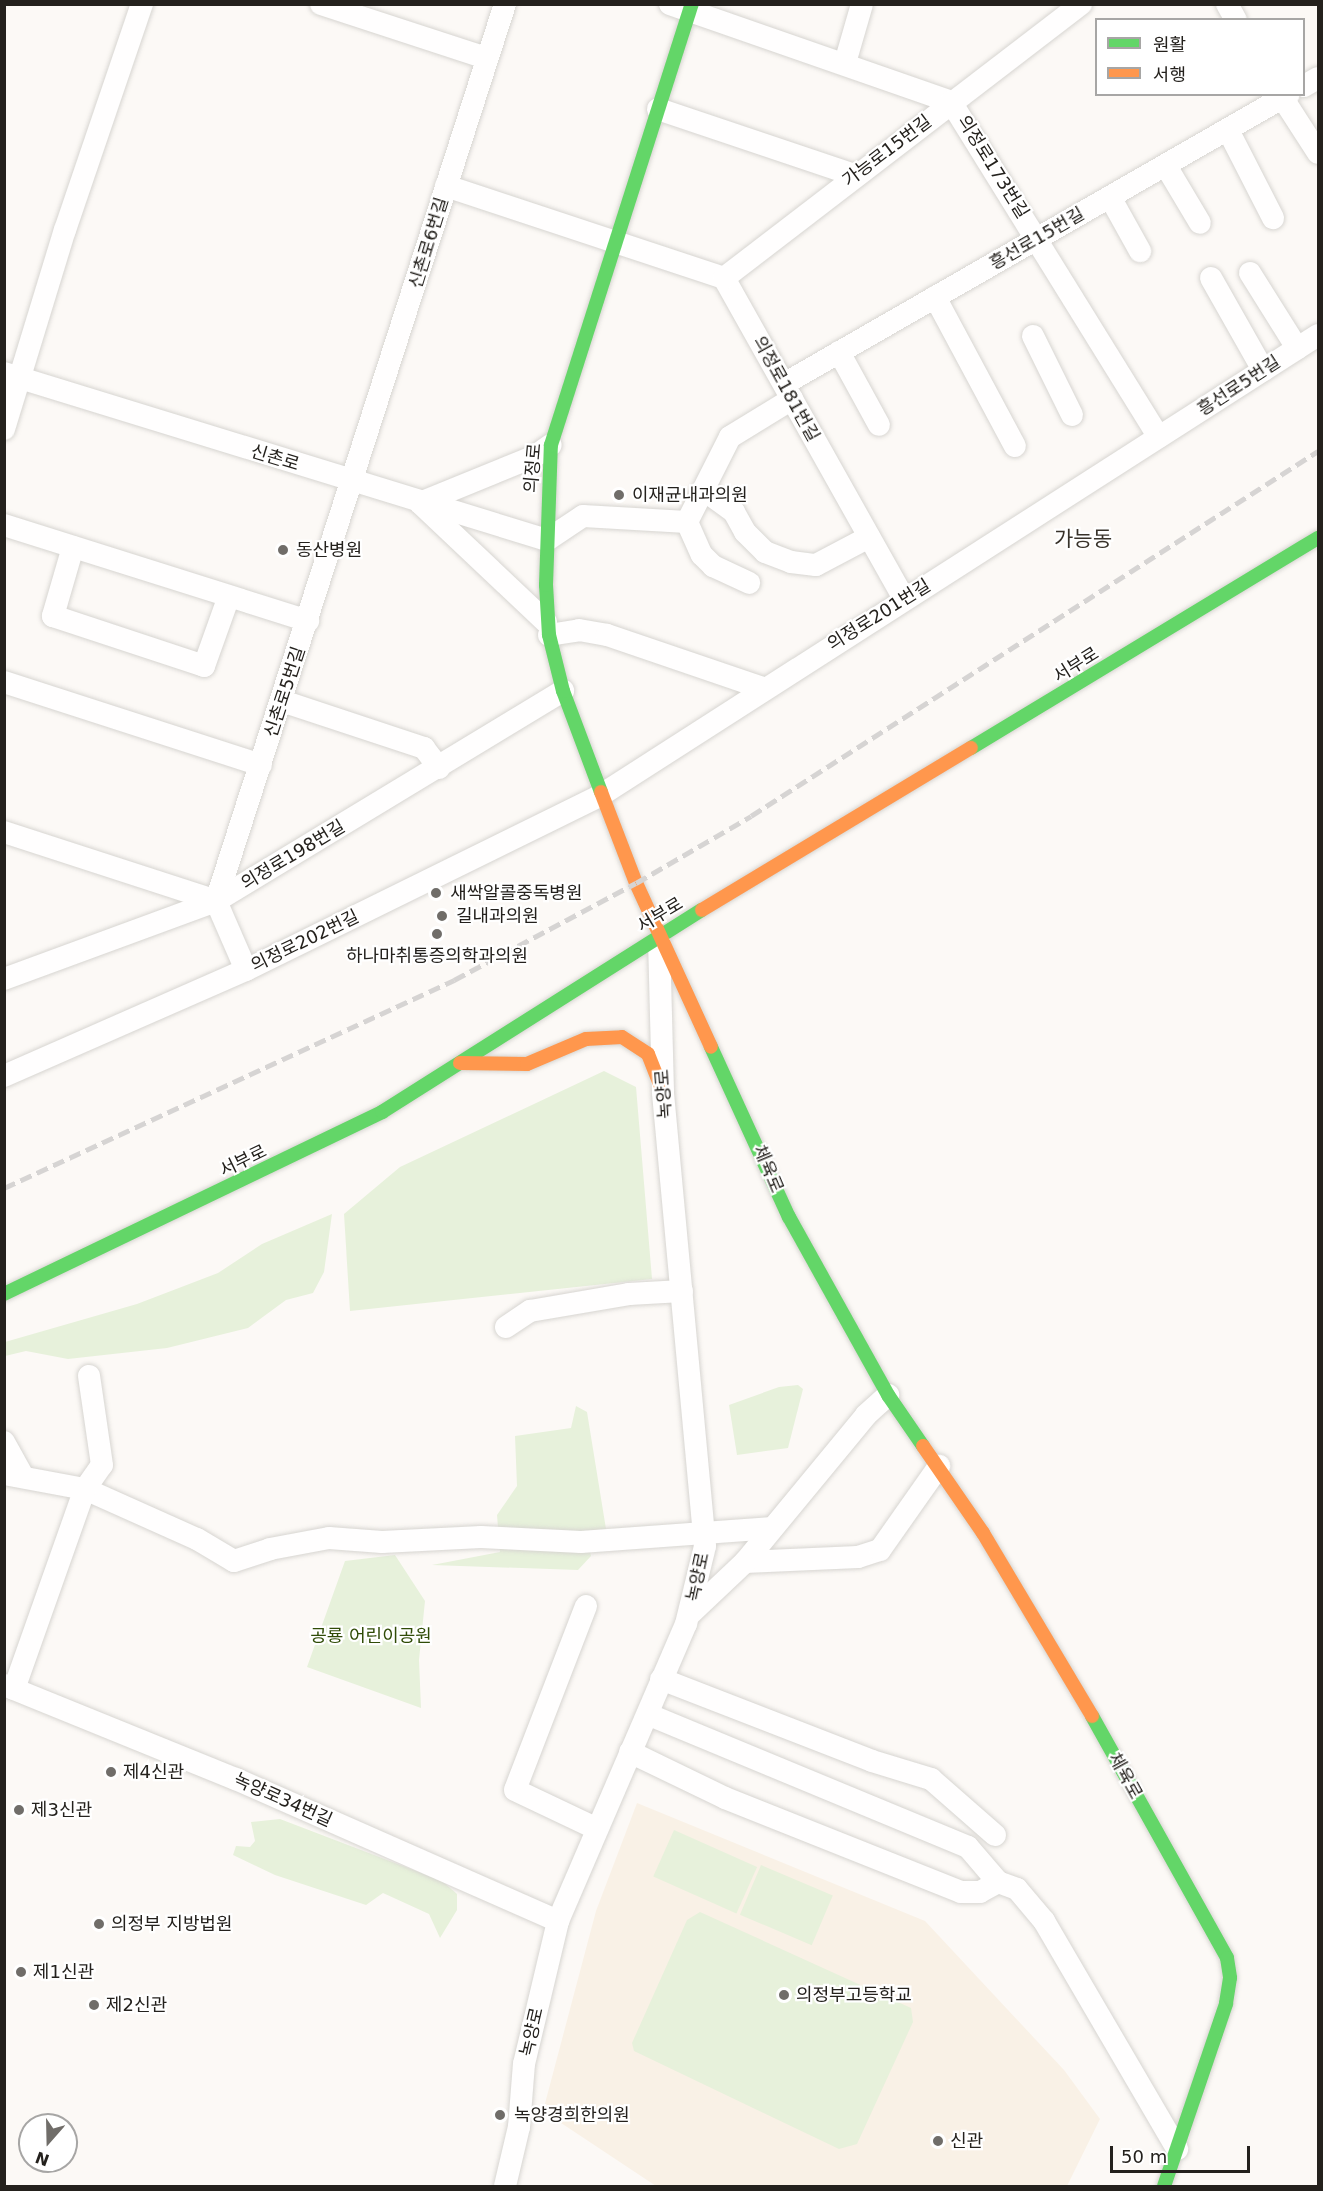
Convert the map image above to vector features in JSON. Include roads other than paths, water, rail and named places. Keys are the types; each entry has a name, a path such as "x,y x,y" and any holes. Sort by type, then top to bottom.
{"street":[{"path":"4,429 12,375 142,4"},
{"path":"321,4 486,58"},
{"name":"신촌로6번길","path":"354,482 486,58 505,4"},
{"path":"844,63 862,4"},
{"name":"가능로15번길","path":"724,278 854,175 1081,4"},
{"path":"1227,4 1235,18"},
{"name":"의정로173번길","path":"684,6 951,102 1038,238 1159,437"},
{"name":"의정로","path":"659,936 601,795 563,691 548,628 547,540 551,444 658,109 684,6"},
{"path":"1284,96 1318,153"},
{"name":"흥선로15번길","path":"687,522 730,437 839,352 1166,166 1284,96"},
{"path":"658,109 854,175"},
{"path":"1228,130 1273,218"},
{"path":"1166,166 1200,223"},
{"path":"446,186 724,278"},
{"path":"1110,197 1140,251"},
{"path":"1250,273 1297,348"},
{"name":"의정로181번길","path":"724,278 904,599"},
{"path":"1211,278 1263,370"},
{"path":"935,297 1015,446"},
{"name":"흥선로5번길","path":"1159,437 1318,334"},
{"path":"1033,336 1072,415"},
{"path":"839,352 879,425"},
{"name":"신촌로","path":"12,375 420,503 547,540"},
{"name":"의정로201번길","path":"601,795 763,688 1159,437"},
{"path":"551,444 535,456 420,503 548,628 607,635 763,688"},
{"name":"신촌로5번길","path":"216,901 354,482"},
{"path":"704,490 734,512 745,532 765,552 791,562 816,566 869,537"},
{"path":"547,540 583,516 687,522 702,555 713,566 749,583"},
{"path":"4,525 308,621"},
{"name":"서부로","path":"4,1294 38,1282 382,1112 659,936 1318,538"},
{"path":"73,547 53,616 204,666 229,596"},
{"path":"4,682 261,765"},
{"name":"의정로198번길","path":"4,980 216,901 563,691"},
{"path":"282,701 424,748 439,768"},
{"name":"의정로202번길","path":"4,1076 246,970 601,795"},
{"path":"4,832 216,901 246,970"},
{"name":"녹양로","path":"505,2187 519,2127 524,2064 558,1921 690,1616 705,1534 663,1092 659,936"},
{"name":"체육로","path":"659,936 711,1041 789,1217 888,1395 939,1467 1053,1646 1227,1959 1230,1978 1226,2004 1164,2187"},
{"path":"460,1064 527,1064 586,1039 622,1037 648,1054 663,1092"},
{"path":"506,1327 530,1311 629,1294 682,1291"},
{"path":"9,1687 85,1489 102,1464 89,1376"},
{"path":"690,1616 745,1562 866,1415 888,1395"},
{"path":"4,1442 13,1475 85,1489 197,1539 234,1561 270,1549 329,1538 382,1542 481,1537 581,1542 772,1528"},
{"path":"745,1562 858,1557 880,1550 939,1467"},
{"path":"586,1606 515,1790 597,1829"},
{"path":"661,1679 872,1761 931,1779 994,1835"},
{"name":"녹양로34번길","path":"9,1687 236,1779 558,1921"},
{"path":"647,1714 968,1847 998,1882 1017,1889 1044,1921 1178,2149"},
{"path":"630,1752 725,1798 961,1892 980,1893 998,1882"}],"railway":[{"path":"4,1188 454,980 636,883 751,816 1318,451"}],"place":[{"name":"이재균내과의원","path":"619,495"},
{"name":"동산병원","path":"283,550"},
{"name":"새싹알콜중독병원","path":"436,893"},
{"name":"길내과의원","path":"442,916"},
{"name":"하나마취통증의학과의원","path":"437,934"},
{"name":"제4신관","path":"111,1772"},
{"name":"제3신관","path":"19,1810"},
{"name":"의정부 지방법원","path":"99,1924"},
{"name":"제1신관","path":"21,1972"},
{"name":"의정부고등학교","path":"784,1995"},
{"name":"제2신관","path":"94,2005"},
{"name":"녹양경희한의원","path":"500,2115"},
{"name":"신관","path":"938,2141"}],"district":[{"name":"가능동","path":"1083,539"}],"park label":[{"name":"공룡 어린이공원","path":"371,1636"}]}
